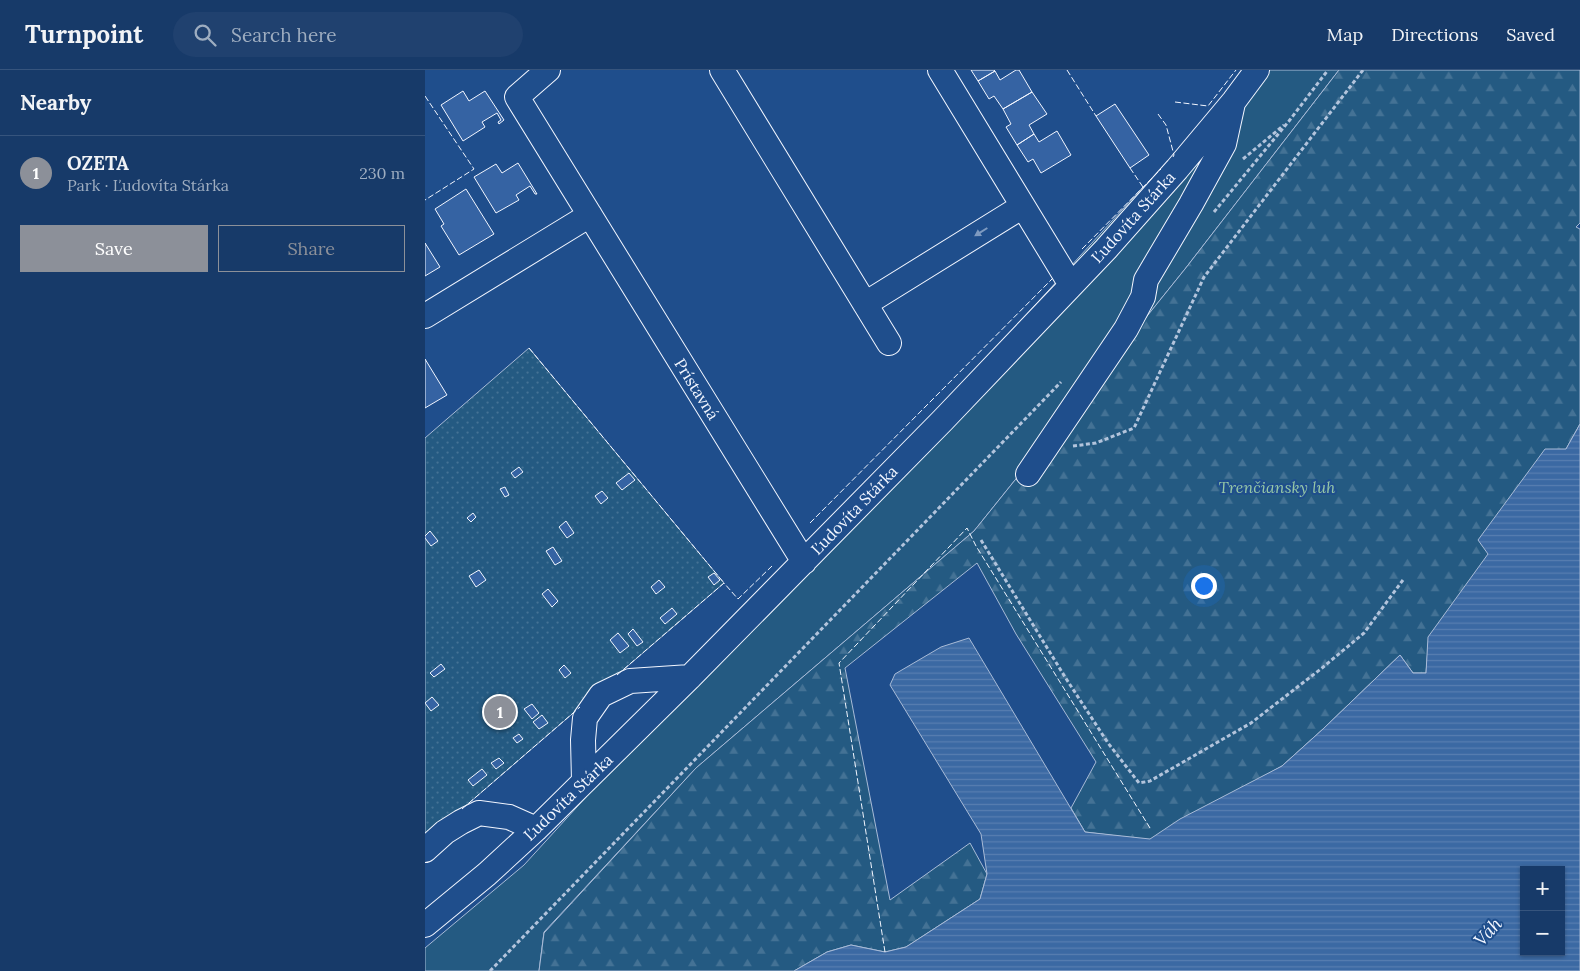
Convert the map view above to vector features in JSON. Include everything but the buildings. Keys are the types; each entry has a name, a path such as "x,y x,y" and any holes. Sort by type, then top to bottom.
{"street":[{"name":"Prístavná","path":"547,70 517,98 804,562"},
{"path":"722,70 889,343"},
{"path":"940,70 1071,285"},
{"name":"Ľudovíta Stárka","path":"425,925 487,874 536,829 690,677 943,420 1107,249 1233,101 1257,70"},
{"path":"1028,474 1126,329 1143,297 1146,280 1225,144 1233,101"},
{"path":"865,304 1023,206"},
{"path":"425,316 590,215"},
{"path":"584,781 583,740 585,718 601,695 630,681 690,677"},
{"path":"425,850 445,832 479,813 509,817 536,829"}],"path":[{"path":"1208,220 1289,122 1328,70"},
{"path":"1067,447 1096,443 1134,428 1204,277 1363,70"},
{"path":"490,971 1063,380"},
{"path":"981,540 1102,734 1139,783 1150,781 1251,723 1364,633 1403,580"}],"green space":[{"path":"1268,70 1339,70 1185,269 974,531 696,768 544,932 539,971 425,971 425,948 524,865 1143,187 1153,207"},
{"name":"Trenčiansky luh","path":"1339,70 1580,70 1580,223 1576,227 1580,229 1580,424 1566,449 1429,637 1426,673 1413,673 1400,655 1282,766 1150,840 1085,832 1071,808 1096,762 1016,634 977,563 845,668 890,900 970,843 987,874 980,899 906,947 885,952 851,945 827,952 794,971 539,971 544,933 696,768 974,531 1185,269"},
{"path":"529,348 724,583 425,841 425,438"}],"water":[{"name":"Váh","path":"1580,424 1580,971 794,971 827,952 851,945 885,952 906,947 980,899 987,874 981,834 890,685 895,674 941,647 969,638 1085,832 1150,839 1180,819 1282,766 1400,655 1413,673 1426,673 1428,637 1488,554 1478,540 1545,449 1566,449"}],"fence":[{"path":"1067,70 1096,116"},
{"path":"1175,102 1208,106 1236,70"},
{"path":"425,96 474,169 425,200"},
{"path":"1158,114 1166,125 1173,157"},
{"path":"1130,168 1143,187"},
{"path":"1082,249 1161,169"},
{"path":"810,523 1053,278"},
{"path":"529,348 724,583"},
{"path":"885,952 839,663 967,528 976,546 1150,828"},
{"path":"617,675 724,583 738,599 772,566"},
{"path":"462,809 580,707"}],"place":[{"name":"OZETA","path":"500,712"}]}
